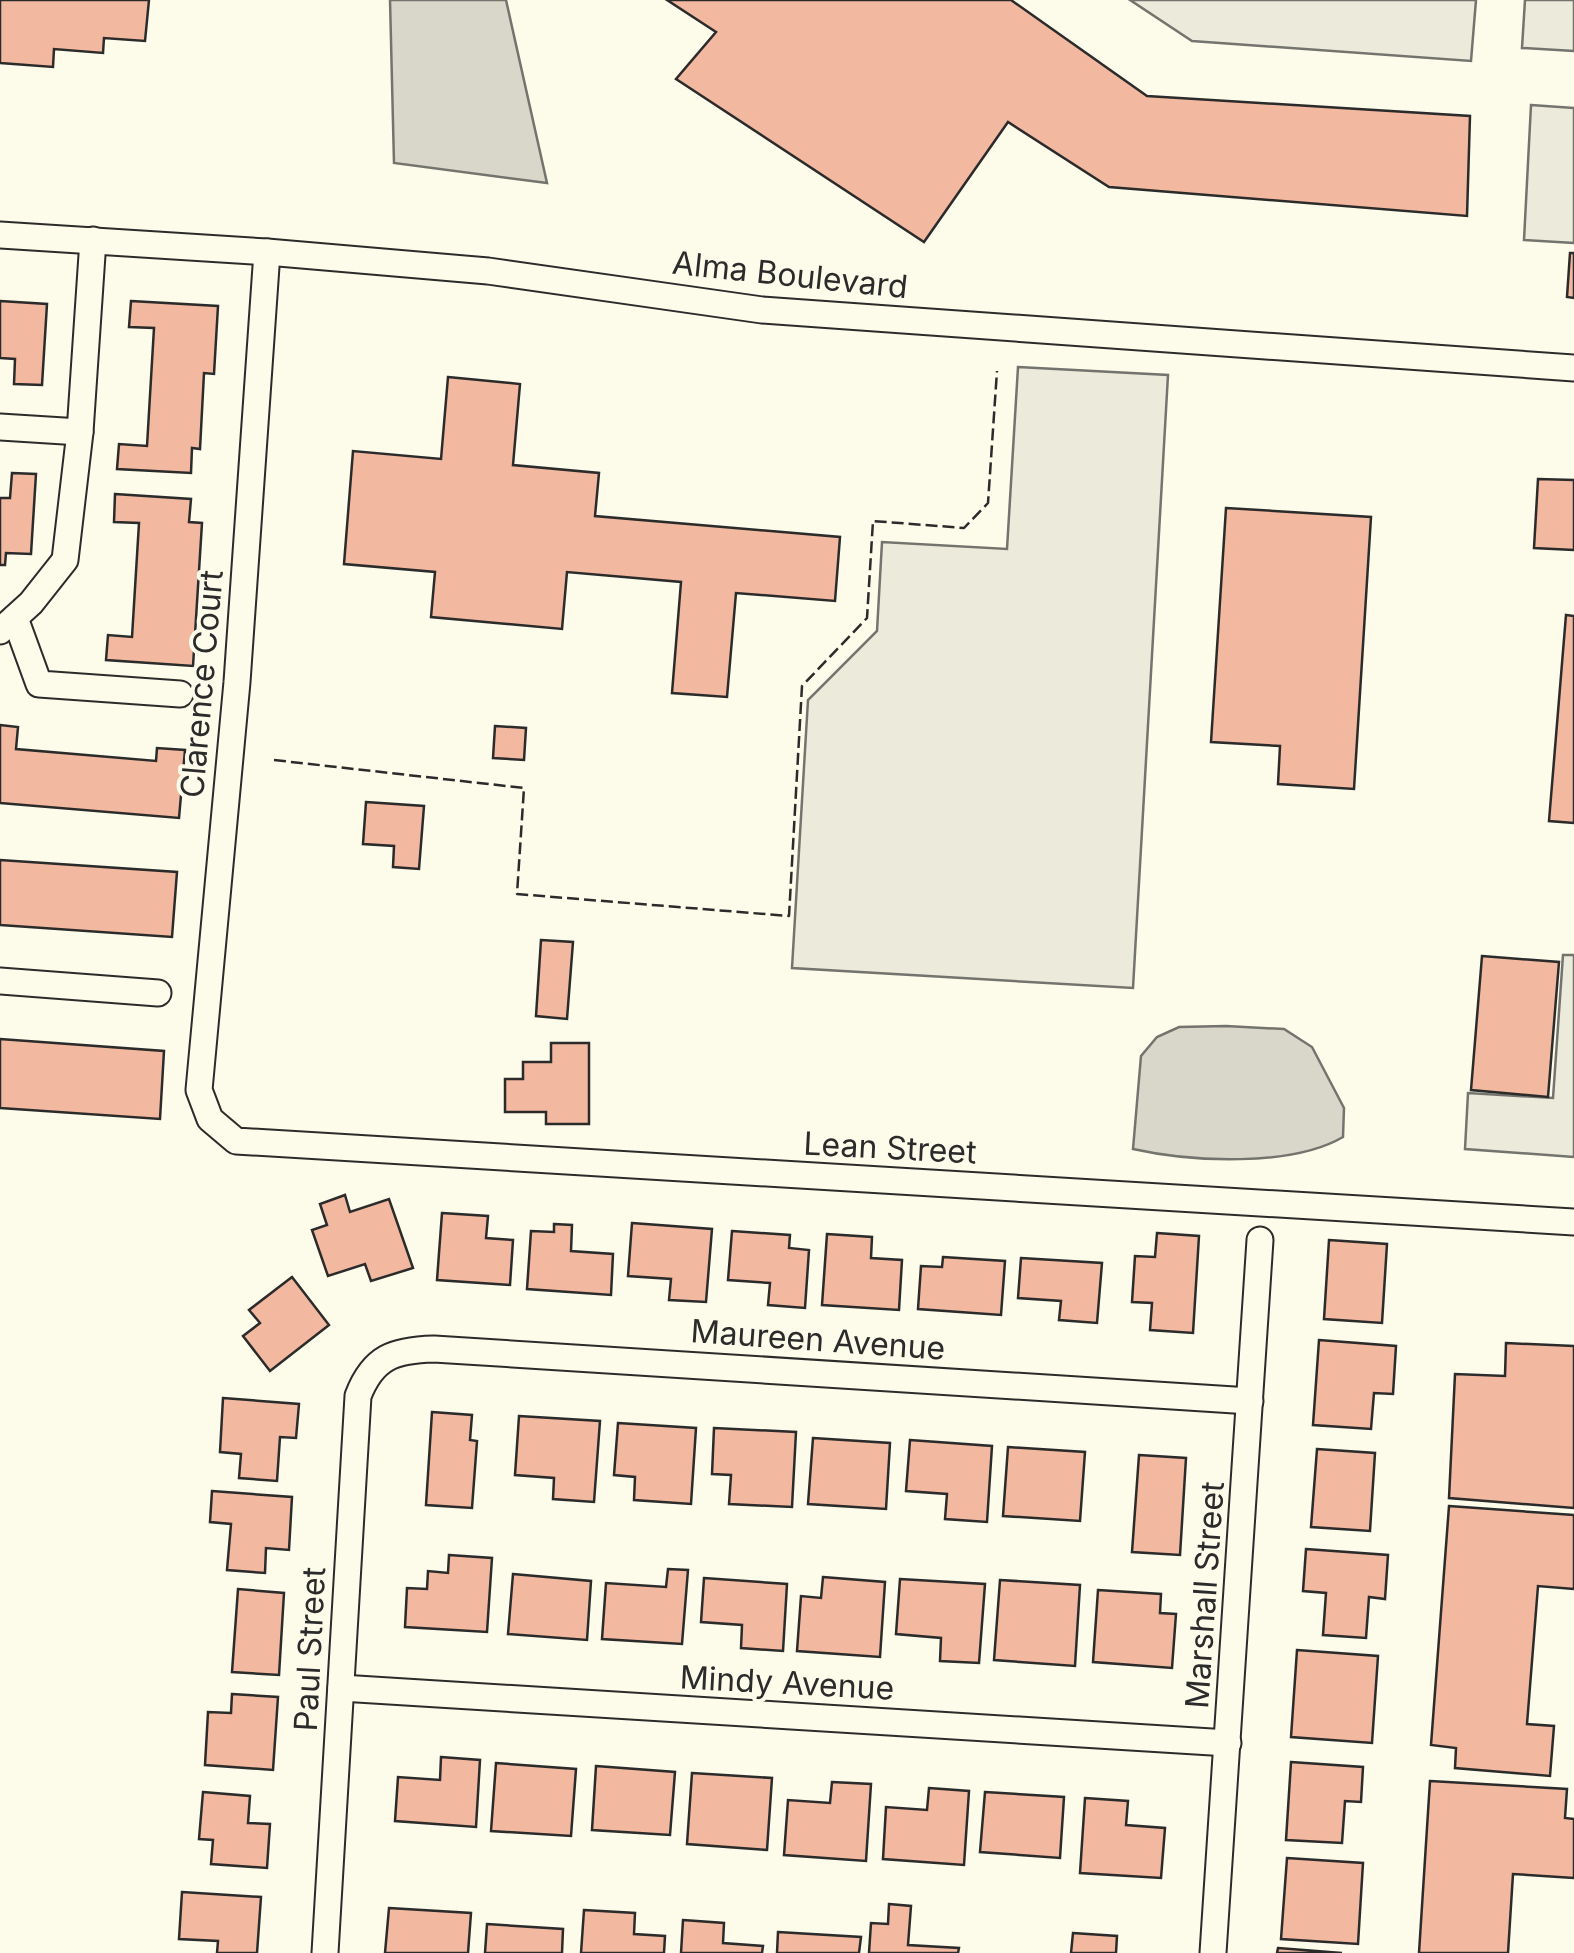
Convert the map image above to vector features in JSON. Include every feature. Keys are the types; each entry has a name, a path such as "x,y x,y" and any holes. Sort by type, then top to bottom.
{"street":[{"name":"Alma Boulevard","path":"0,235 488,271 762,310 1574,368"},
{"path":"93,240 80,432 64,560 8,624 40,684 180,694"},
{"name":"Clarence Court","path":"210,1119 199,1090 236,682 266,252"},
{"path":"0,426 80,432"},
{"path":"0,981 158,993"},
{"name":"Lean Street","path":"210,1119 236,1141 1574,1222"},
{"name":"Marshall Street","path":"1214,1953 1260,1240"},
{"name":"Maureen Avenue","path":"384,1358 410,1349 434,1348 1250,1401"},
{"name":"Paul Street","path":"325,1953 358,1396 366,1375 384,1358"},
{"name":"Mindy Avenue","path":"341,1688 1228,1743"}],"shaded area":[{"path":"390,0 506,0 547,183 394,163"},
{"path":"1130,0 1476,0 1471,61 1192,41"},
{"path":"1525,0 1574,0 1574,51 1522,48"},
{"path":"1531,105 1574,108 1574,243 1524,240"},
{"path":"1018,367 1168,375 1133,988 792,968 808,700 877,631 882,542 1007,549"},
{"path":"1563,955 1574,955 1574,1157 1465,1149 1468,1093 1553,1098"},
{"path":"1179,1027 1284,1029 1312,1047 1344,1108 1343,1137 1297,1153 1241,1159 1183,1157 1133,1149 1141,1056 1157,1037"}],"building":[{"path":"0,0 149,0 145,41 104,38 103,53 54,49 53,67 0,63"},
{"path":"667,0 1011,0 1147,96 1470,116 1467,216 1109,187 1008,122 924,242 676,79 716,32"},
{"path":"1570,253 1574,253 1574,298 1567,297"},
{"path":"0,301 47,304 42,385 14,384 15,359 0,358"},
{"path":"131,301 218,306 214,374 204,373 200,449 192,448 191,473 117,469 119,444 147,446 154,328 129,327"},
{"path":"448,377 520,384 513,465 599,473 595,516 840,537 835,601 736,593 727,697 672,693 681,582 567,572 562,629 431,617 435,572 344,564 353,451 441,459"},
{"path":"12,473 36,474 31,554 6,553 5,565 0,565 0,498 10,498"},
{"path":"1538,479 1574,480 1574,550 1534,548"},
{"path":"115,494 191,499 189,522 202,523 193,666 106,660 108,635 132,637 139,523 114,522"},
{"path":"1226,508 1371,517 1354,789 1278,784 1280,746 1211,742"},
{"path":"1566,615 1574,616 1574,823 1549,821"},
{"path":"0,725 18,727 16,749 156,761 157,748 185,750 179,818 0,803"},
{"path":"495,726 526,728 524,760 493,758"},
{"path":"366,802 424,806 419,869 393,867 394,846 363,844"},
{"path":"0,860 177,872 172,937 0,925"},
{"path":"541,940 573,942 567,1019 536,1016"},
{"path":"1482,956 1559,962 1548,1097 1471,1090"},
{"path":"0,1039 164,1051 160,1119 0,1108"},
{"path":"551,1043 589,1043 589,1124 546,1124 546,1112 505,1112 505,1079 523,1079 523,1062 551,1062"},
{"path":"345,1195 350,1212 389,1199 413,1268 371,1281 365,1264 328,1276 312,1230 327,1225 320,1204"},
{"path":"442,1213 488,1216 486,1238 513,1240 510,1285 437,1280"},
{"path":"632,1223 712,1229 706,1302 669,1300 671,1279 628,1276"},
{"path":"554,1224 572,1225 571,1251 613,1254 611,1295 527,1289 531,1231 554,1232"},
{"path":"732,1231 790,1235 789,1248 809,1250 805,1308 768,1305 770,1283 728,1280"},
{"path":"1157,1233 1199,1236 1193,1333 1150,1330 1152,1303 1132,1302 1135,1256 1155,1257"},
{"path":"827,1234 872,1237 871,1258 902,1260 899,1310 822,1305"},
{"path":"1329,1240 1387,1244 1382,1323 1324,1319"},
{"path":"943,1257 1005,1261 1001,1315 918,1309 921,1266 942,1267"},
{"path":"1021,1258 1102,1263 1097,1323 1059,1320 1061,1301 1018,1298"},
{"path":"292,1277 329,1325 270,1371 243,1336 260,1323 249,1310"},
{"path":"1319,1340 1396,1346 1393,1394 1374,1393 1371,1429 1313,1425"},
{"path":"1506,1343 1574,1346 1574,1508 1449,1498 1455,1374 1505,1376"},
{"path":"223,1398 299,1404 296,1438 280,1437 277,1481 239,1478 241,1454 220,1452"},
{"path":"432,1412 472,1415 470,1440 477,1441 472,1508 426,1505"},
{"path":"519,1416 600,1421 594,1502 553,1499 554,1478 515,1475"},
{"path":"618,1423 696,1428 691,1504 634,1500 635,1477 614,1475"},
{"path":"714,1428 796,1432 792,1507 729,1504 731,1475 712,1474"},
{"path":"813,1438 890,1443 886,1509 808,1504"},
{"path":"910,1440 992,1446 987,1522 945,1519 947,1494 906,1491"},
{"path":"1008,1447 1085,1452 1080,1521 1003,1516"},
{"path":"1317,1449 1375,1453 1370,1531 1311,1527"},
{"path":"1139,1455 1186,1458 1180,1555 1132,1552"},
{"path":"212,1491 292,1497 289,1550 266,1548 265,1573 227,1570 231,1524 210,1522"},
{"path":"1449,1506 1574,1515 1574,1589 1538,1586 1527,1724 1554,1726 1550,1776 1455,1768 1456,1748 1431,1745"},
{"path":"1306,1549 1388,1555 1385,1599 1369,1597 1366,1638 1323,1635 1326,1593 1303,1591"},
{"path":"449,1555 492,1558 487,1632 405,1627 407,1588 427,1589 428,1571 448,1573"},
{"path":"668,1569 688,1570 682,1644 602,1639 606,1583 666,1587"},
{"path":"513,1574 591,1581 587,1640 508,1634"},
{"path":"823,1577 885,1582 880,1657 797,1651 801,1596 821,1598"},
{"path":"704,1578 787,1584 783,1651 741,1648 742,1625 701,1622"},
{"path":"900,1579 985,1584 979,1663 940,1661 941,1638 896,1634"},
{"path":"1000,1580 1080,1585 1075,1666 994,1660"},
{"path":"238,1589 284,1593 279,1675 232,1672"},
{"path":"1098,1590 1161,1594 1160,1613 1176,1614 1172,1668 1093,1662"},
{"path":"1297,1650 1378,1656 1372,1743 1291,1737"},
{"path":"232,1694 278,1697 273,1770 205,1765 208,1712 231,1713"},
{"path":"441,1757 480,1760 476,1827 395,1821 398,1777 440,1780"},
{"path":"1291,1762 1363,1767 1361,1802 1345,1801 1342,1843 1286,1840"},
{"path":"496,1763 576,1769 571,1836 491,1831"},
{"path":"596,1766 675,1772 670,1835 592,1830"},
{"path":"692,1773 772,1778 767,1850 687,1844"},
{"path":"1430,1781 1567,1789 1565,1818 1574,1819 1574,1878 1513,1874 1508,1953 1419,1953"},
{"path":"832,1782 871,1784 866,1861 784,1855 788,1800 830,1803"},
{"path":"929,1788 969,1791 964,1865 883,1859 886,1807 927,1810"},
{"path":"203,1792 250,1796 248,1823 270,1824 267,1868 211,1864 213,1840 199,1839"},
{"path":"985,1792 1064,1797 1060,1858 980,1852"},
{"path":"1085,1798 1128,1801 1126,1825 1165,1828 1161,1878 1080,1873"},
{"path":"1287,1858 1363,1863 1358,1944 1281,1939"},
{"path":"182,1892 261,1897 257,1953 217,1953 218,1941 179,1939"},
{"path":"889,1904 911,1906 908,1945 959,1948 958,1953 869,1953 871,1923 888,1924"},
{"path":"389,1908 471,1913 468,1953 385,1953"},
{"path":"584,1910 635,1913 634,1934 665,1936 664,1953 581,1953"},
{"path":"683,1920 724,1923 723,1943 763,1946 762,1953 681,1953"},
{"path":"487,1924 563,1929 562,1953 485,1953"},
{"path":"778,1932 861,1937 859,1953 777,1953"},
{"path":"1073,1933 1117,1936 1116,1953 1071,1953"},
{"path":"1278,1948 1342,1953 1277,1953"}],"fence":[{"path":"274,760 524,788 517,894 789,916 802,686 867,618 873,521 964,528 988,503 997,371"}]}
